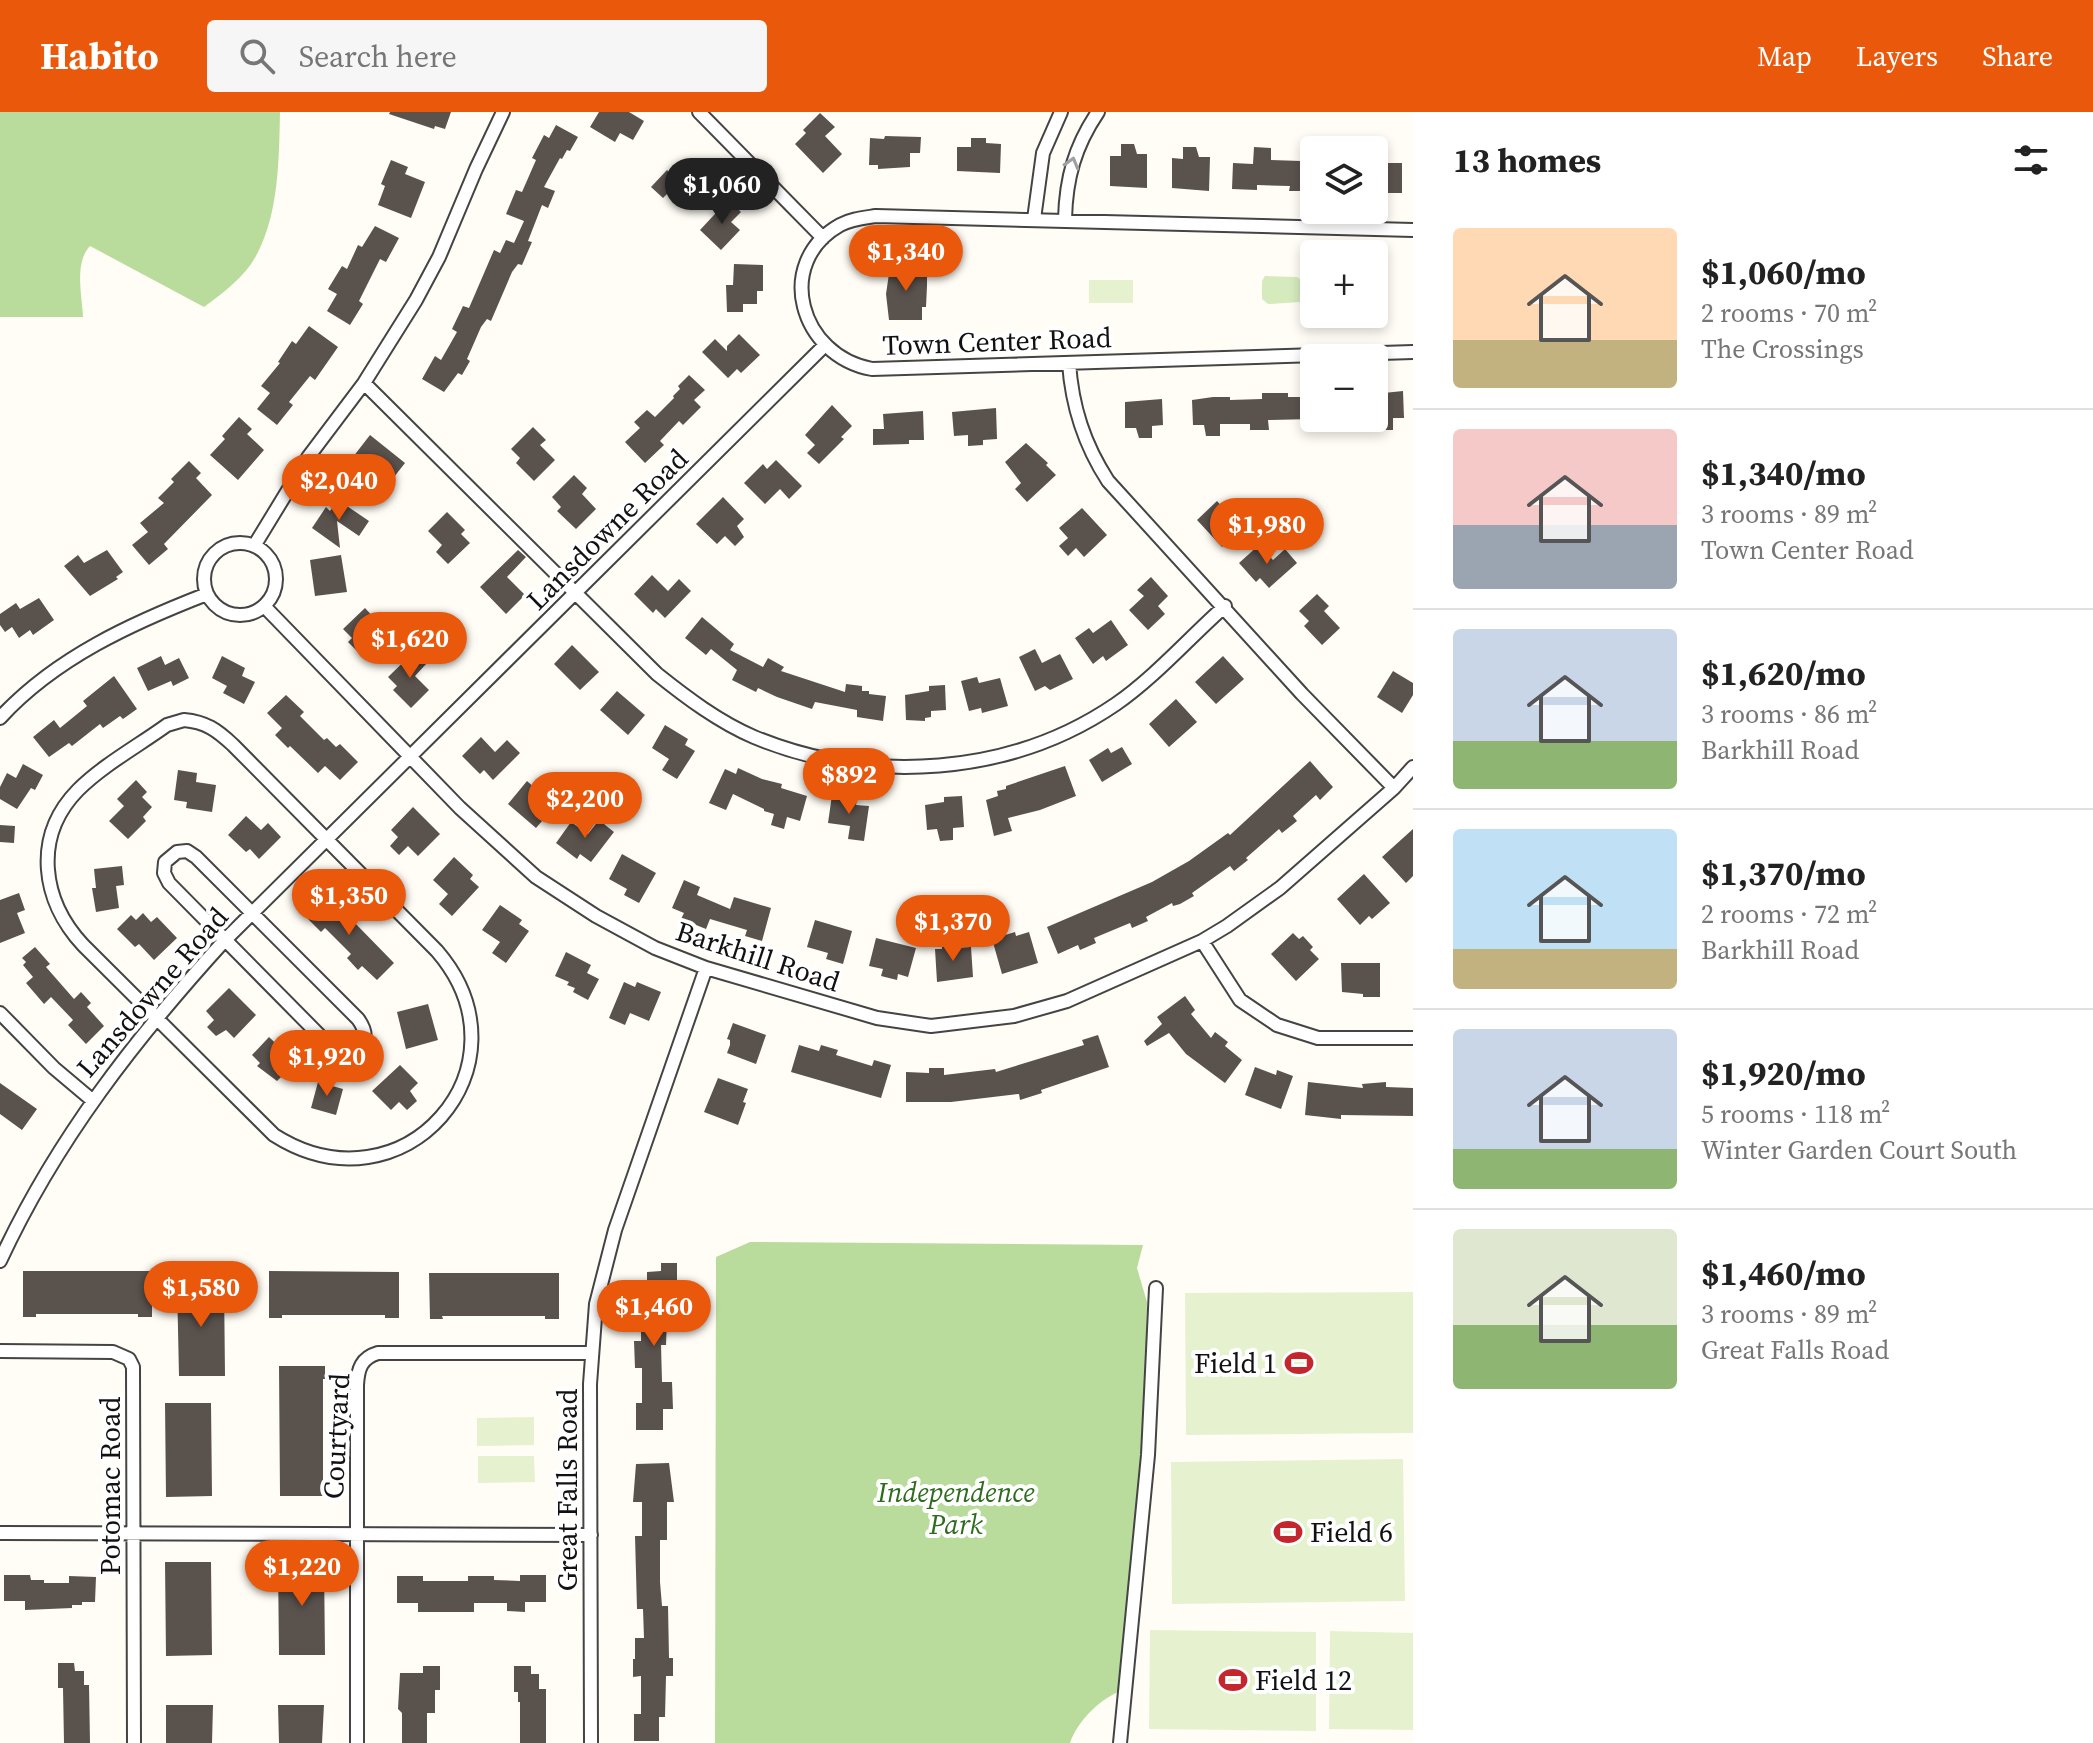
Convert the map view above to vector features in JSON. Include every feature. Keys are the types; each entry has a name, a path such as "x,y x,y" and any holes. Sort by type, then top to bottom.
{"street":[{"path":"254,546 309,456 393,339 439,257 503,112"},
{"path":"699,112 823,238"},
{"path":"1034,219 1043,153 1061,112"},
{"path":"1065,219 1070,166 1083,135 1098,112"},
{"path":"824,346 809,324 802,292 806,269 823,238 842,224 876,216 1413,230"},
{"name":"Town Center Road","path":"824,346 847,363 872,369 1413,352"},
{"name":"Lansdowne Road","path":"0,1261 50,1166 92,1100 155,1017 224,941 824,346"},
{"path":"1069,363 1075,411 1093,457 1108,481 1302,694 1394,788"},
{"path":"364,383 657,674 722,720 752,736 819,758 897,768 940,766 982,759 1042,741 1116,704 1225,606"},
{"path":"230,544 254,546 268,556 276,575 274,591 264,606 252,613 233,614 218,607 207,594 204,577 212,556 230,544"},
{"path":"0,718 29,691 93,646 130,625 207,594"},
{"name":"Barkhill Road","path":"264,606 410,757 511,856 548,886 628,935 706,968 877,1018 931,1026 1014,1016 1067,1001 1202,941 1280,888 1394,788 1413,767"},
{"path":"184,720 213,727 233,745 437,951 462,989 471,1023 470,1052 467,1070 457,1094 440,1119 409,1144 376,1157 341,1160 292,1147 267,1129 155,1017 72,933 51,893 47,867 52,836 64,808 75,793 167,725 184,720"},
{"path":"183,851 191,854 253,913 358,1019 365,1031 361,1048 348,1055 332,1048 224,941 166,878 164,868 170,856 183,851"},
{"path":"1202,941 1240,1000 1277,1025 1318,1038 1413,1038"},
{"name":"Great Falls Road","path":"591,1743 591,1353 596,1304 615,1230 706,968"},
{"path":"0,1013 54,1068 92,1100"},
{"path":"1120,1743 1148,1455 1156,1288"},
{"name":"Potomac Road","path":"0,1351 113,1352 129,1359 134,1378 134,1743"},
{"name":"Courtyard","path":"357,1743 360,1366 370,1356 383,1353 591,1353"},
{"path":"0,1533 591,1535"}],"green space":[{"path":"0,112 280,112 274,203 257,254 240,277 204,307 90,246 80,270 83,317 0,317"},
{"path":"1265,276 1297,277 1300,279 1300,302 1268,304 1262,299"},
{"path":"1089,280 1133,280 1133,303 1089,303"},
{"name":"Independence Park","path":"750,1242 1143,1245 1137,1268 1147,1302 1146,1369 1118,1692 1089,1713 1070,1743 715,1743 716,1257"},
{"name":"Field 1","path":"1413,1292 1413,1433 1186,1435 1185,1293"},
{"path":"534,1417 534,1445 477,1446 477,1418"},
{"path":"478,1456 534,1456 535,1482 478,1483"},
{"name":"Field 6","path":"1403,1459 1405,1601 1172,1604 1171,1462"},
{"name":"Field 12","path":"1150,1630 1316,1632 1316,1731 1149,1729"},
{"path":"1330,1631 1413,1633 1413,1730 1329,1729"}],"building":[{"path":"390,112 451,112 445,129 435,126 434,129"},
{"path":"599,112 629,112 644,121 633,140 620,133 615,142 590,127"},
{"path":"820,113 835,127 825,136 842,154 823,173 795,144 806,133 803,130"},
{"path":"556,125 578,137 570,151 567,150 560,158 544,187 555,191 548,208 542,205 522,265 518,264 512,272 491,321 487,319 481,327 462,375 458,373 444,392 422,379 435,356 441,360 457,332 452,329 463,306 469,308 494,250 500,253 506,240 514,243 524,221 506,214 516,190 522,192 536,160 532,158 544,135 549,138"},
{"path":"885,136 921,137 920,153 910,153 910,167 878,169 878,165 869,165 870,138 884,139"},
{"path":"971,138 986,138 986,143 1001,144 1000,173 957,171 957,147 971,147"},
{"path":"1121,144 1134,144 1137,154 1147,154 1147,188 1110,186 1110,156 1121,156"},
{"path":"1183,147 1196,147 1199,157 1210,157 1209,191 1172,188 1172,158 1183,159"},
{"path":"1254,147 1271,148 1271,160 1300,161 1300,191 1289,191 1290,186 1257,185 1257,190 1232,189 1233,163 1253,164"},
{"path":"391,160 408,167 405,174 425,182 411,218 378,205 385,186 381,184"},
{"path":"682,161 710,186 689,208 671,190 663,198 651,187 667,170 670,173"},
{"path":"1388,163 1402,163 1402,193 1388,193"},
{"path":"728,200 741,212 731,222 740,230 721,250 700,230"},
{"path":"375,226 399,238 386,262 380,259 359,301 363,304 350,325 327,311 337,294 328,289 342,266 347,269 358,245 362,247"},
{"path":"734,264 763,265 763,291 757,291 757,304 743,304 743,312 727,312 726,285 733,285"},
{"path":"890,267 923,267 927,286 922,320 889,320 886,294"},
{"path":"309,326 338,347 315,380 310,376 289,402 293,405 277,425 257,409 270,393 261,386 280,363 292,341 296,344"},
{"path":"739,334 760,355 741,373 737,369 728,378 702,352 715,339 727,351 727,346"},
{"path":"689,375 705,390 694,400 701,407 683,425 679,421 660,441 664,445 645,463 625,442 640,428 634,422 647,410 655,417 674,398 680,389 678,386"},
{"path":"1403,391 1404,418 1393,418 1393,430 1388,430 1388,393"},
{"path":"1262,393 1288,393 1288,397 1300,397 1300,419 1268,420 1269,430 1250,430 1250,424 1220,424 1220,436 1206,436 1204,425 1193,425 1192,400 1213,397 1262,399"},
{"path":"1162,399 1163,425 1152,426 1152,438 1139,438 1136,428 1125,428 1125,402"},
{"path":"832,405 852,426 841,437 844,439 819,464 807,453 815,445 805,435"},
{"path":"996,408 997,439 983,440 983,445 968,446 968,435 954,436 952,412"},
{"path":"923,411 924,440 909,440 909,444 873,445 873,429 884,429 883,414"},
{"path":"239,417 252,429 247,434 264,450 238,480 210,455"},
{"path":"533,427 546,440 540,445 555,460 534,481 516,463 520,458 511,449"},
{"path":"370,435 405,463 394,477 384,470 371,486 346,466"},
{"path":"1026,443 1056,475 1027,502 1015,489 1021,483 1005,462"},
{"path":"776,460 802,486 789,499 780,489 765,504 744,483 763,464 767,469"},
{"path":"189,461 201,473 196,478 212,495 164,544 168,549 149,565 132,545 148,532 140,523 164,503 158,498"},
{"path":"574,475 587,488 582,494 596,509 576,529 557,511 561,507 552,497"},
{"path":"723,497 744,519 737,526 744,537 735,546 725,536 717,544 696,524"},
{"path":"338,500 369,521 359,536 337,521 340,548 312,528 326,507 330,511"},
{"path":"1217,501 1225,510 1234,503 1243,513 1234,521 1241,528 1222,547 1197,520"},
{"path":"1082,508 1107,535 1084,557 1076,548 1068,556 1059,546 1068,538 1059,528"},
{"path":"447,512 465,530 461,534 470,543 448,564 436,552 442,545 428,531"},
{"path":"1259,545 1273,560 1285,549 1297,563 1269,588 1260,578 1256,582 1239,563"},
{"path":"107,550 123,572 116,577 118,579 90,596 64,566 78,555 84,563"},
{"path":"518,550 526,557 507,577 525,595 506,614 480,587"},
{"path":"341,555 347,592 315,596 310,560"},
{"path":"652,575 668,591 679,579 691,591 665,618 656,609 653,613 634,594"},
{"path":"1151,577 1168,596 1158,606 1165,614 1148,630 1129,610 1144,596 1137,590"},
{"path":"1317,594 1329,606 1324,611 1340,628 1322,645 1304,626 1309,621 1299,611"},
{"path":"39,598 54,620 33,635 30,630 19,638 12,627 5,632 0,625 0,614 16,603 20,609"},
{"path":"365,608 377,621 371,627 385,641 366,660 348,642 352,638 343,629"},
{"path":"702,617 734,644 730,650 763,667 768,658 784,667 781,671 845,692 846,684 862,686 862,691 869,691 869,694 886,696 883,721 857,717 857,710 815,702 812,709 758,688 756,692 732,680 737,670 711,649 706,655 685,638"},
{"path":"1111,620 1128,645 1106,661 1103,656 1093,664 1075,638 1089,628 1093,633"},
{"path":"572,645 599,672 580,690 554,664"},
{"path":"1035,649 1042,663 1060,654 1073,679 1050,690 1045,686 1035,691 1019,657"},
{"path":"415,651 427,663 415,676 429,690 411,708 393,690 397,686 388,677"},
{"path":"161,656 165,665 179,658 189,678 173,686 171,681 148,691 137,668"},
{"path":"222,656 245,668 242,676 255,682 244,704 223,693 227,686 212,678"},
{"path":"1223,656 1244,679 1216,704 1195,682"},
{"path":"1393,671 1413,683 1413,695 1402,713 1377,697"},
{"path":"114,676 137,709 103,728 100,724 72,746 69,743 49,757 33,737 54,720 60,728 87,706 83,701"},
{"path":"977,677 979,683 1000,678 1008,706 982,713 981,708 969,711 961,681"},
{"path":"945,685 946,710 931,711 931,717 925,718 925,721 906,720 905,695 929,691 929,686"},
{"path":"617,691 645,715 628,735 600,710"},
{"path":"286,695 304,712 300,716 324,740 327,738 336,747 340,744 358,762 340,780 325,766 318,773 275,735 282,728 267,713"},
{"path":"1176,699 1197,722 1169,747 1149,724"},
{"path":"665,725 688,739 685,745 695,751 677,779 662,770 669,759 652,748"},
{"path":"481,737 495,752 507,740 520,753 493,780 484,770 480,774 462,756"},
{"path":"1122,747 1132,764 1102,782 1089,760 1108,748 1111,753"},
{"path":"1310,761 1333,787 1320,800 1316,795 1293,816 1297,821 1282,833 1279,829 1234,871 1230,866 1192,893 1194,896 1180,904 1173,906 1172,903 1146,917 1148,921 1132,928 1130,923 1094,938 1096,943 1080,950 1078,945 1058,954 1047,927 1152,882 1189,861 1228,833 1230,835"},
{"path":"23,764 43,775 35,790 31,788 17,809 0,799 0,787 7,773 16,778"},
{"path":"1065,766 1076,796 1008,818 1012,831 994,836 986,800 998,796 997,791 1006,789 1006,786"},
{"path":"738,768 807,796 800,821 787,817 784,829 771,825 774,814 733,794 726,810 709,803 725,769 736,774"},
{"path":"178,770 197,773 196,782 216,785 212,812 186,808 187,802 174,800"},
{"path":"545,779 555,788 546,798 555,806 536,828 508,804 527,781 536,789"},
{"path":"136,780 147,792 142,797 152,807 143,817 146,821 128,839 109,821 124,806 117,799"},
{"path":"832,795 857,799 856,805 869,806 864,841 848,839 850,826 828,823"},
{"path":"962,796 964,827 953,828 953,840 940,841 937,829 927,830 925,805 944,802 944,797"},
{"path":"413,807 440,834 418,856 408,846 399,855 390,846 398,837 391,830"},
{"path":"246,816 261,830 268,823 281,837 259,859 250,849 246,852 228,835"},
{"path":"599,820 614,832 591,862 580,854 577,859 556,843 571,822 588,834"},
{"path":"0,825 15,826 14,843 0,842"},
{"path":"1413,829 1413,876 1406,883 1382,857"},
{"path":"622,854 656,873 639,903 624,895 627,889 609,879"},
{"path":"454,857 473,875 470,879 479,887 452,916 439,904 448,894 433,880"},
{"path":"122,866 124,885 116,886 119,908 96,912 92,888 96,888 94,869"},
{"path":"1364,874 1390,903 1360,925 1337,899"},
{"path":"684,880 700,887 697,895 730,909 734,897 771,908 762,941 745,936 747,930 710,919 706,929 681,919 684,913 672,908"},
{"path":"19,893 25,910 17,913 25,933 0,943 0,900"},
{"path":"322,896 336,910 343,903 357,916 352,920 394,963 377,980 362,966 358,970 347,958 351,954 325,928 321,932 303,914"},
{"path":"500,905 522,920 519,924 529,931 506,963 492,953 500,942 482,930"},
{"path":"143,913 151,922 157,917 177,938 154,960 139,944 135,947 117,929 131,915 136,920"},
{"path":"815,920 852,931 843,964 826,959 828,953 807,947"},
{"path":"1015,932 1016,936 1029,932 1038,963 1002,974 992,939"},
{"path":"1293,933 1299,939 1303,936 1319,959 1296,981 1271,954"},
{"path":"876,938 916,948 908,977 898,974 897,980 881,976 883,969 869,966"},
{"path":"957,943 958,948 971,947 973,977 937,982 935,949 942,949 942,944"},
{"path":"35,947 50,964 46,967 74,999 81,992 91,1003 87,1007 104,1026 86,1044 68,1025 73,1020 51,997 44,1004 26,983 33,977 23,965 26,962 22,958"},
{"path":"566,952 591,965 587,973 599,979 588,1000 573,992 575,988 567,985 569,982 555,976"},
{"path":"1341,963 1380,963 1380,997 1342,992"},
{"path":"624,982 635,987 637,982 661,992 649,1021 630,1013 625,1025 609,1018"},
{"path":"229,988 256,1015 234,1038 226,1030 216,1036 207,1027 214,1020 206,1011"},
{"path":"1185,996 1195,1010 1191,1014 1211,1038 1215,1032 1228,1042 1225,1046 1242,1060 1225,1083 1186,1054 1169,1033 1147,1046 1144,1041 1162,1024 1157,1017"},
{"path":"428,1004 438,1040 406,1049 397,1012"},
{"path":"733,1023 766,1035 756,1064 727,1053 730,1040 727,1039"},
{"path":"1098,1035 1109,1067 1041,1090 1042,1093 1020,1100 1019,1094 951,1102 906,1102 906,1072 929,1073 929,1068 944,1068 944,1075 995,1069 996,1072 1084,1045 1082,1040"},
{"path":"269,1037 286,1053 282,1056 292,1066 277,1081 257,1066 260,1063 252,1055"},
{"path":"799,1045 819,1051 821,1045 838,1050 836,1055 872,1066 874,1060 891,1065 881,1098 791,1072"},
{"path":"400,1065 418,1083 410,1091 417,1101 407,1110 399,1102 391,1110 372,1091"},
{"path":"1255,1067 1276,1075 1277,1070 1293,1076 1281,1109 1245,1095"},
{"path":"718,1078 748,1089 738,1125 704,1112"},
{"path":"318,1082 343,1089 336,1115 311,1108"},
{"path":"1308,1082 1363,1088 1362,1084 1386,1082 1386,1087 1413,1088 1413,1116 1341,1115 1341,1119 1305,1115"},
{"path":"0,1083 37,1109 22,1130 0,1114"},
{"path":"661,1263 677,1263 677,1290 668,1290 666,1345 661,1345 662,1382 672,1382 673,1409 663,1409 663,1430 636,1430 636,1403 642,1403 642,1368 635,1368 634,1341 641,1341 641,1284 647,1284 647,1272 661,1271"},
{"path":"23,1271 152,1271 152,1317 138,1317 138,1314 36,1314 36,1317 23,1317"},
{"path":"269,1271 399,1272 399,1318 385,1318 385,1315 282,1315 282,1318 269,1318"},
{"path":"429,1273 559,1273 559,1319 545,1319 545,1316 442,1316 443,1319 430,1319"},
{"path":"224,1282 225,1376 179,1376 177,1283"},
{"path":"279,1366 325,1366 325,1496 280,1496"},
{"path":"165,1403 211,1403 212,1496 166,1497"},
{"path":"669,1463 674,1502 667,1502 667,1540 660,1540 660,1582 662,1606 668,1606 669,1658 673,1658 673,1676 666,1676 665,1717 659,1717 659,1741 634,1741 634,1714 641,1714 641,1676 633,1677 635,1638 644,1638 643,1609 637,1609 635,1536 642,1536 642,1502 633,1502 636,1464"},
{"path":"165,1562 211,1562 212,1655 166,1656"},
{"path":"278,1562 324,1562 325,1655 279,1655"},
{"path":"4,1575 30,1575 31,1580 44,1580 44,1583 69,1583 69,1576 96,1577 95,1602 82,1602 82,1605 72,1605 72,1608 25,1610 25,1601 4,1601"},
{"path":"520,1575 546,1575 546,1602 525,1602 525,1612 507,1611 507,1603 474,1603 474,1612 418,1612 418,1603 397,1603 397,1576 423,1576 423,1581 468,1581 468,1576 494,1576 494,1580 520,1581"},
{"path":"58,1663 74,1663 75,1671 84,1671 84,1685 89,1685 90,1743 64,1743 63,1688 58,1688"},
{"path":"423,1666 440,1666 440,1690 435,1690 435,1713 427,1713 427,1743 402,1743 402,1713 398,1709 400,1673 423,1673"},
{"path":"514,1666 531,1666 531,1674 539,1674 539,1689 546,1689 546,1743 520,1743 520,1702 518,1692 514,1692"},
{"path":"166,1705 213,1705 212,1743 166,1743"},
{"path":"278,1705 324,1705 322,1743 279,1743"}],"place":[{"name":"Field 1","path":"1299,1363"},
{"name":"Field 6","path":"1288,1532"},
{"name":"Field 12","path":"1233,1680"}]}
